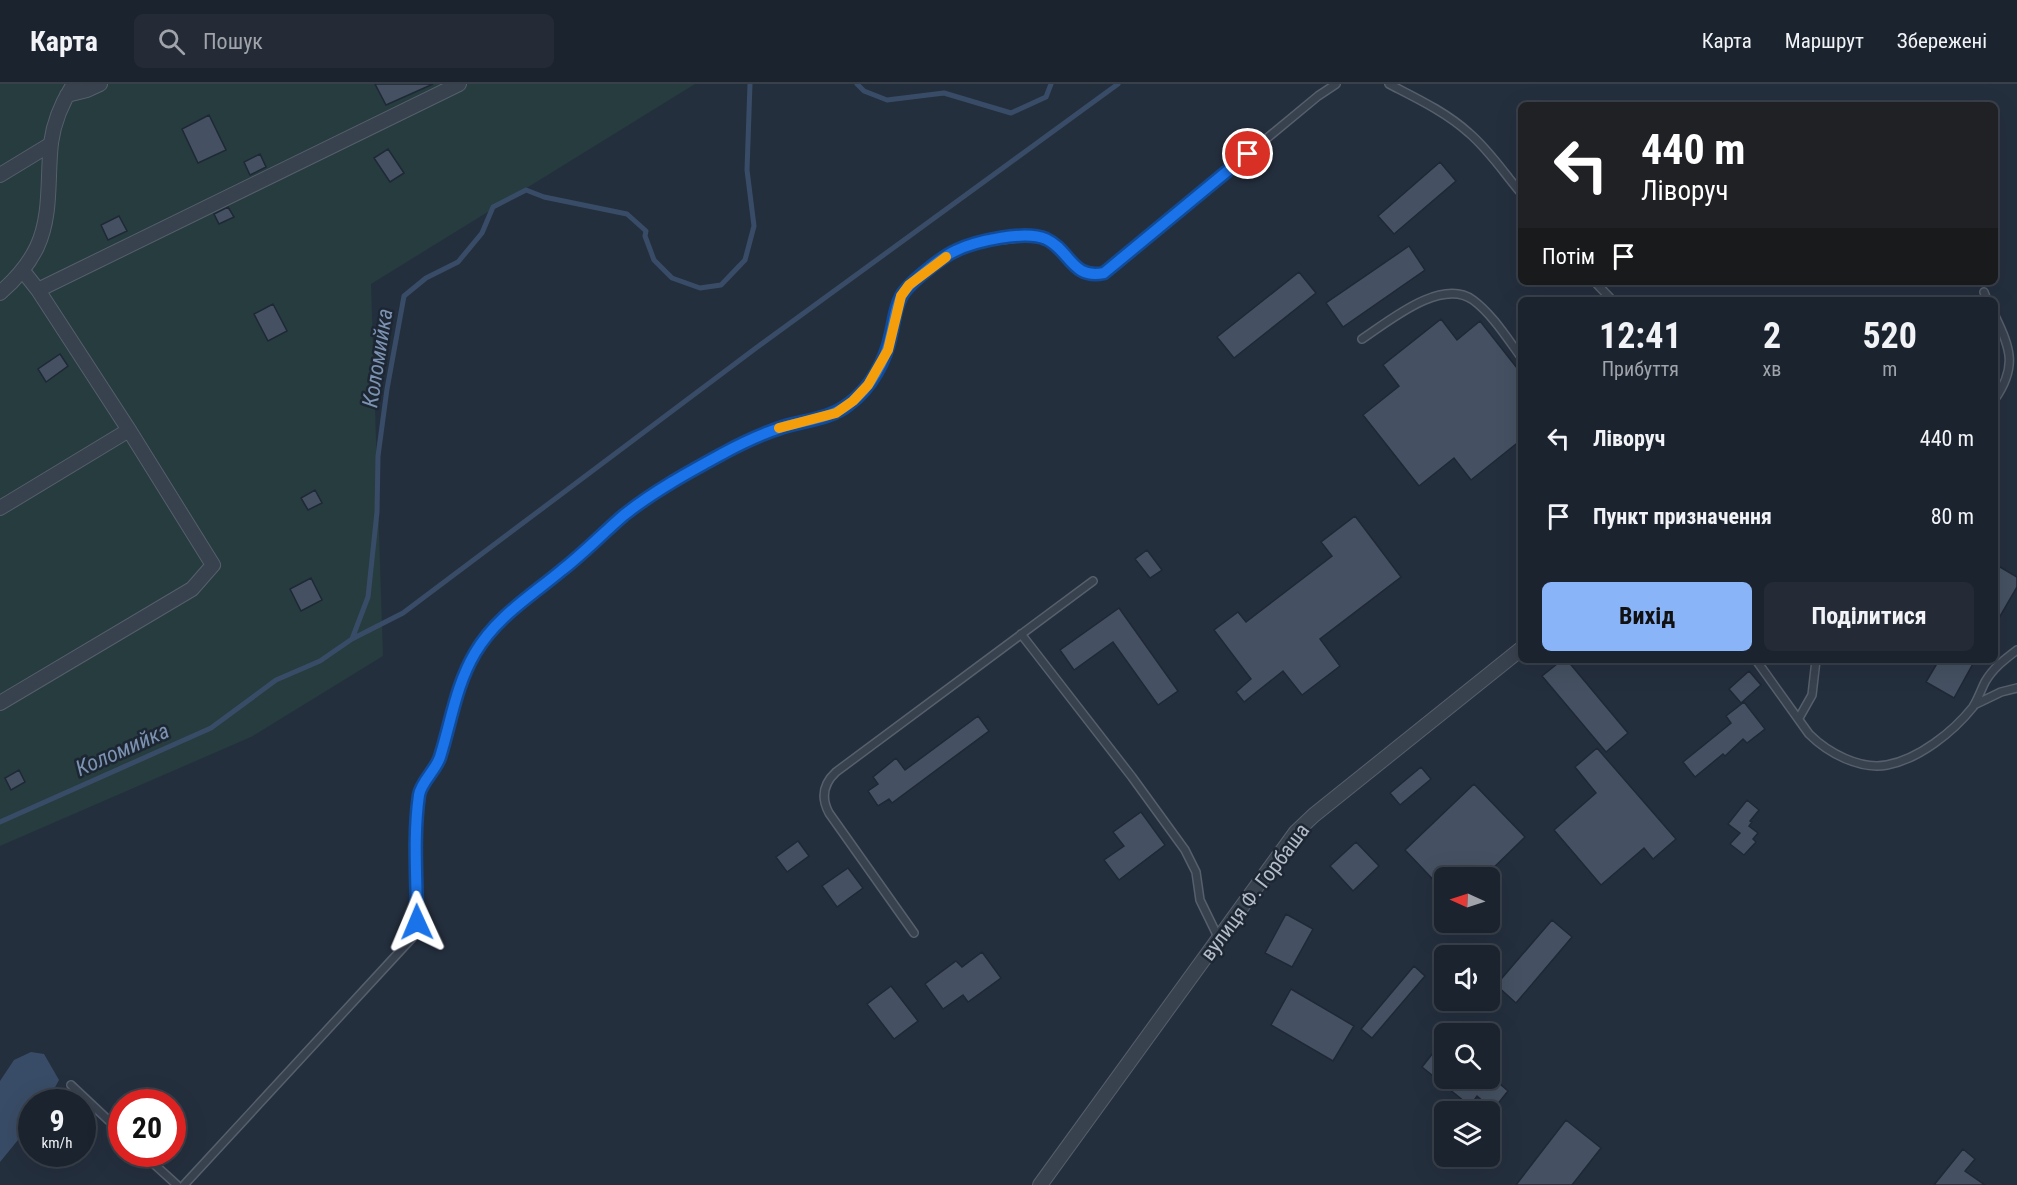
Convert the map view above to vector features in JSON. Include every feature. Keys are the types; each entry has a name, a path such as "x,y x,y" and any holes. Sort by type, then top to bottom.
{"street":[{"path":"0,293 23,271 38,246 47,207 51,144 58,113 71,90 87,90 100,84"},
{"path":"38,290 459,84"},
{"path":"0,175 51,144"},
{"path":"0,703 192,589 213,565 129,430 38,290 23,271"},
{"path":"0,508 129,430"},
{"name":"вулиця Ф. Горбаша","path":"1040,1185 1303,824 1518,651"}],"lane":[{"path":"184,1185 413,937 417,922 416,839 420,791 437,767 448,734 459,687 476,652 516,605 569,564 627,513 682,476 750,439 836,413 853,401 868,385 888,350 901,296 909,285 954,251 991,240 1035,236 1056,245 1075,266 1085,273 1094,275 1104,273 1318,96 1336,84"},
{"path":"1389,84 1447,116 1469,132 1518,189"},
{"path":"1598,285 1609,297"},
{"path":"1984,292 1986,297"},
{"path":"1362,339 1427,298 1457,293 1473,299 1518,353"},
{"path":"1998,322 2013,352 2012,372 1998,395"},
{"path":"914,933 829,813 824,799 826,784 836,772 1093,581"},
{"path":"1021,634 1132,777 1185,850 1196,872 1200,900 1219,939"},
{"path":"1757,663 1817,742 1840,756 1864,764 1887,765 1903,760 1932,744 1956,724 1974,705 1987,680 2001,661 2017,650"},
{"path":"1799,718 1812,695 1816,663"},
{"path":"1974,705 2001,692 2017,688"},
{"path":"71,1085 108,1120"},
{"path":"157,1167 177,1185"}],"green space":[{"path":"0,84 695,84 371,284 383,656 251,737 0,846"}],"water":[{"path":"31,1052 44,1054 59,1080 54,1089 18,1089 18,1140 0,1162 0,1081 14,1060"}],"building":[{"path":"375,84 433,84 386,105"},
{"path":"209,115 226,150 198,163 182,129"},
{"path":"388,149 404,173 390,182 374,158"},
{"path":"260,154 266,167 250,175 244,162"},
{"path":"1440,162 1456,181 1394,234 1378,216"},
{"path":"228,207 234,217 219,224 214,214"},
{"path":"119,216 127,231 108,240 101,225"},
{"path":"1409,246 1425,270 1343,327 1326,303"},
{"path":"1299,272 1316,293 1234,358 1217,337"},
{"path":"273,304 287,331 268,341 254,314"},
{"path":"1441,319 1457,340 1480,321 1518,369 1518,442 1471,480 1454,458 1419,486 1363,415 1399,386 1383,365"},
{"path":"60,354 68,366 46,382 38,369"},
{"path":"315,490 322,503 308,510 301,498"},
{"path":"1355,516 1401,577 1320,639 1340,666 1302,695 1283,671 1244,702 1236,692 1251,679 1214,630 1238,612 1246,622 1332,556 1321,542"},
{"path":"1147,550 1162,570 1150,578 1135,559"},
{"path":"1998,566 2017,577 2017,587 1998,620"},
{"path":"311,578 322,600 301,611 290,589"},
{"path":"1119,608 1178,691 1158,705 1113,642 1074,670 1060,650"},
{"path":"1558,663 1570,663 1628,733 1606,752 1542,676"},
{"path":"1937,663 1973,663 1954,698 1926,682"},
{"path":"1749,671 1761,685 1741,703 1729,689"},
{"path":"1744,702 1765,729 1747,743 1743,739 1725,756 1723,754 1695,777 1683,762 1731,723 1726,716"},
{"path":"978,716 989,731 892,803 889,799 878,806 868,791 878,784 873,777 896,758 905,770"},
{"path":"1597,748 1676,839 1653,859 1644,848 1601,885 1554,830 1596,793 1575,767"},
{"path":"1421,767 1431,779 1400,805 1390,793"},
{"path":"19,770 25,782 11,790 5,778"},
{"path":"1474,784 1525,837 1494,867 1434,867 1434,880 1405,850"},
{"path":"1747,800 1759,810 1750,821 1752,822 1749,826 1758,833 1753,839 1756,842 1744,855 1730,844 1740,833 1728,824"},
{"path":"1141,812 1165,845 1119,880 1104,860 1124,846 1113,832"},
{"path":"798,841 809,856 787,872 776,857"},
{"path":"1356,842 1379,866 1353,891 1330,866"},
{"path":"848,868 863,888 837,907 822,886"},
{"path":"1286,914 1313,929 1292,967 1265,953"},
{"path":"1552,920 1572,937 1516,1003 1500,989 1500,980"},
{"path":"982,952 1001,978 968,1002 963,995 943,1009 925,984 956,961 962,967"},
{"path":"1414,966 1425,976 1372,1038 1361,1029"},
{"path":"891,986 918,1021 894,1039 867,1004"},
{"path":"1291,989 1354,1026 1333,1061 1271,1025"},
{"path":"1434,1052 1434,1077 1422,1067"},
{"path":"1500,1084 1508,1091 1500,1101 1483,1101 1477,1096 1474,1101 1464,1101 1449,1089 1500,1089"},
{"path":"1566,1120 1601,1148 1572,1185 1516,1185"},
{"path":"1963,1149 1975,1159 1965,1171 1985,1185 1934,1185"}],"waterway":[{"name":"Коломийка","path":"0,822 211,728 276,680 320,661 352,639 368,597 377,512 378,456 387,389 404,296 426,278 458,262 482,233 493,207 526,190 544,197 627,214 646,231 645,236 654,260 672,278 700,288 721,285 745,260 754,226 747,170 750,84"},
{"name":"Коломийка","path":"857,84 864,91 887,100 944,93 1011,113 1046,97 1051,84"},
{"path":"352,639 403,613 756,348 1118,84"}],"slow traffic":[{"path":"779,428 836,413 853,401 868,385 888,350 901,296 909,285 946,257"}],"route":[{"path":"417,922 416,839 420,791 437,767 448,734 459,687 476,652 497,624 516,605 548,582 627,513 682,476 750,439 836,413 853,401 868,385 888,350 901,296 909,285 954,251 991,240 1035,236 1056,245 1075,266 1085,273 1094,275 1104,273 1248,154"}]}
